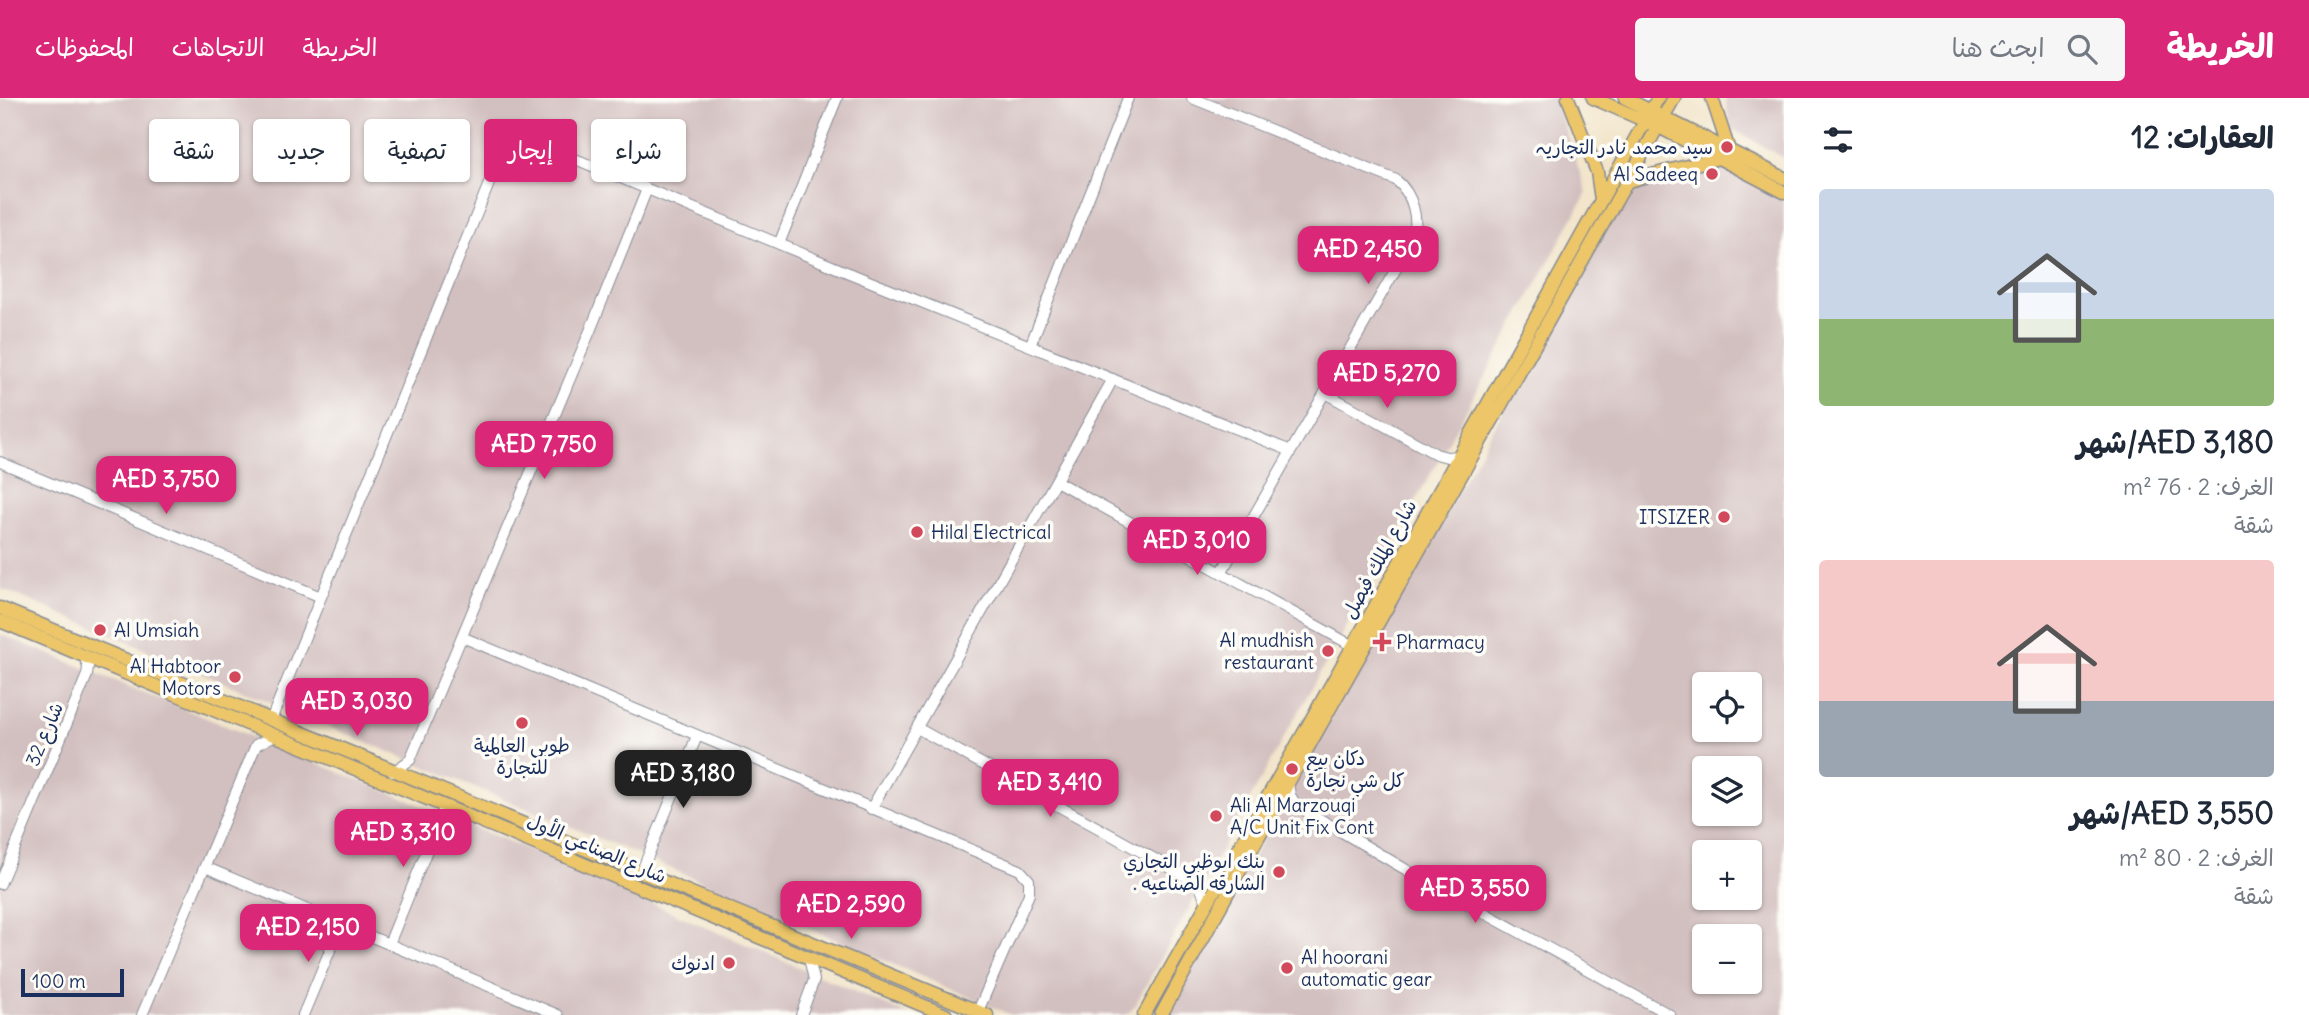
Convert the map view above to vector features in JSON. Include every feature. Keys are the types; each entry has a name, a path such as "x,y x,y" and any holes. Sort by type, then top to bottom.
{"main road":[{"path":"1568,98 1597,172 1601,200"},
{"path":"1593,98 1662,122 1724,154 1784,191"},
{"path":"1625,98 1649,116"},
{"name":"شارع الملك فيصل","path":"1144,1015 1658,98"},
{"name":"شارع الملك فيصل","path":"1161,1015 1288,783 1674,98"},
{"path":"1712,98 1724,154"},
{"path":"1628,181 1724,154 1784,178"},
{"name":"شارع الصناعي الأول","path":"0,608 983,1013"},
{"name":"شارع الصناعي الأول","path":"0,621 946,1015"}],"street":[{"path":"779,244 837,98"},
{"path":"1030,346 1128,98"},
{"path":"1192,98 1391,178 1405,190 1415,212 1414,235 1221,573"},
{"path":"271,720 504,149 518,141 533,141 779,244 1291,451"},
{"path":"393,772 410,760 585,344 647,189"},
{"path":"872,809 1113,379"},
{"path":"1325,393 1436,454 1459,456"},
{"path":"1436,454 1444,464 1448,476"},
{"path":"0,462 321,597"},
{"path":"1056,481 1353,646"},
{"path":"462,637 1020,870 1029,880 1029,894 983,1013"},
{"path":"84,655 88,667 87,675 110,666"},
{"name":"شارع 32","path":"0,884 87,675"},
{"path":"250,724 256,745"},
{"path":"917,728 1198,883 1207,902"},
{"path":"142,1015 256,745 275,734"},
{"path":"641,873 697,736"},
{"path":"410,760 415,781"},
{"path":"1288,783 1296,806 1670,1015"},
{"path":"389,944 445,806"},
{"path":"1273,811 1296,806"},
{"path":"205,866 558,1015"},
{"path":"1198,883 1221,879"},
{"path":"303,1015 341,924"},
{"path":"801,1015 813,984 814,971 809,958"},
{"path":"813,984 824,973 834,969"}],"shaded area":[{"path":"0,98 1554,98 1587,193 1133,1009 1125,1015 1011,1015 637,854 0,588"},
{"path":"1725,98 1784,98 1784,158 1731,128"},
{"path":"1722,165 1784,200 1784,1015 1164,1015 1628,189"},
{"path":"0,634 599,878 682,917 909,1015 0,1015"}],"place":[{"name":"سید محمد نادر التجاریہ","path":"1727,147"},
{"name":"Al Sadeeq","path":"1712,174"},
{"name":"ITSIZER","path":"1724,517"},
{"name":"Hilal Electrical","path":"917,532"},
{"name":"Al Umsiah","path":"100,630"},
{"name":"Pharmacy","path":"1382,642"},
{"name":"Al mudhish restaurant","path":"1328,651"},
{"name":"Al Habtoor Motors","path":"235,677"},
{"name":"طوبي العالمية للتجارة","path":"522,723"},
{"name":"دكان بيع كل شي نجارة","path":"1292,769"},
{"name":"Ali Al Marzouqi A/C Unit Fix Cont","path":"1216,816"},
{"name":"بنك ابوظبي التجاري . الشارقه الصناعيه","path":"1279,872"},
{"name":"ادنوك","path":"729,963"},
{"name":"Al hoorani automatic gear","path":"1287,968"}]}
